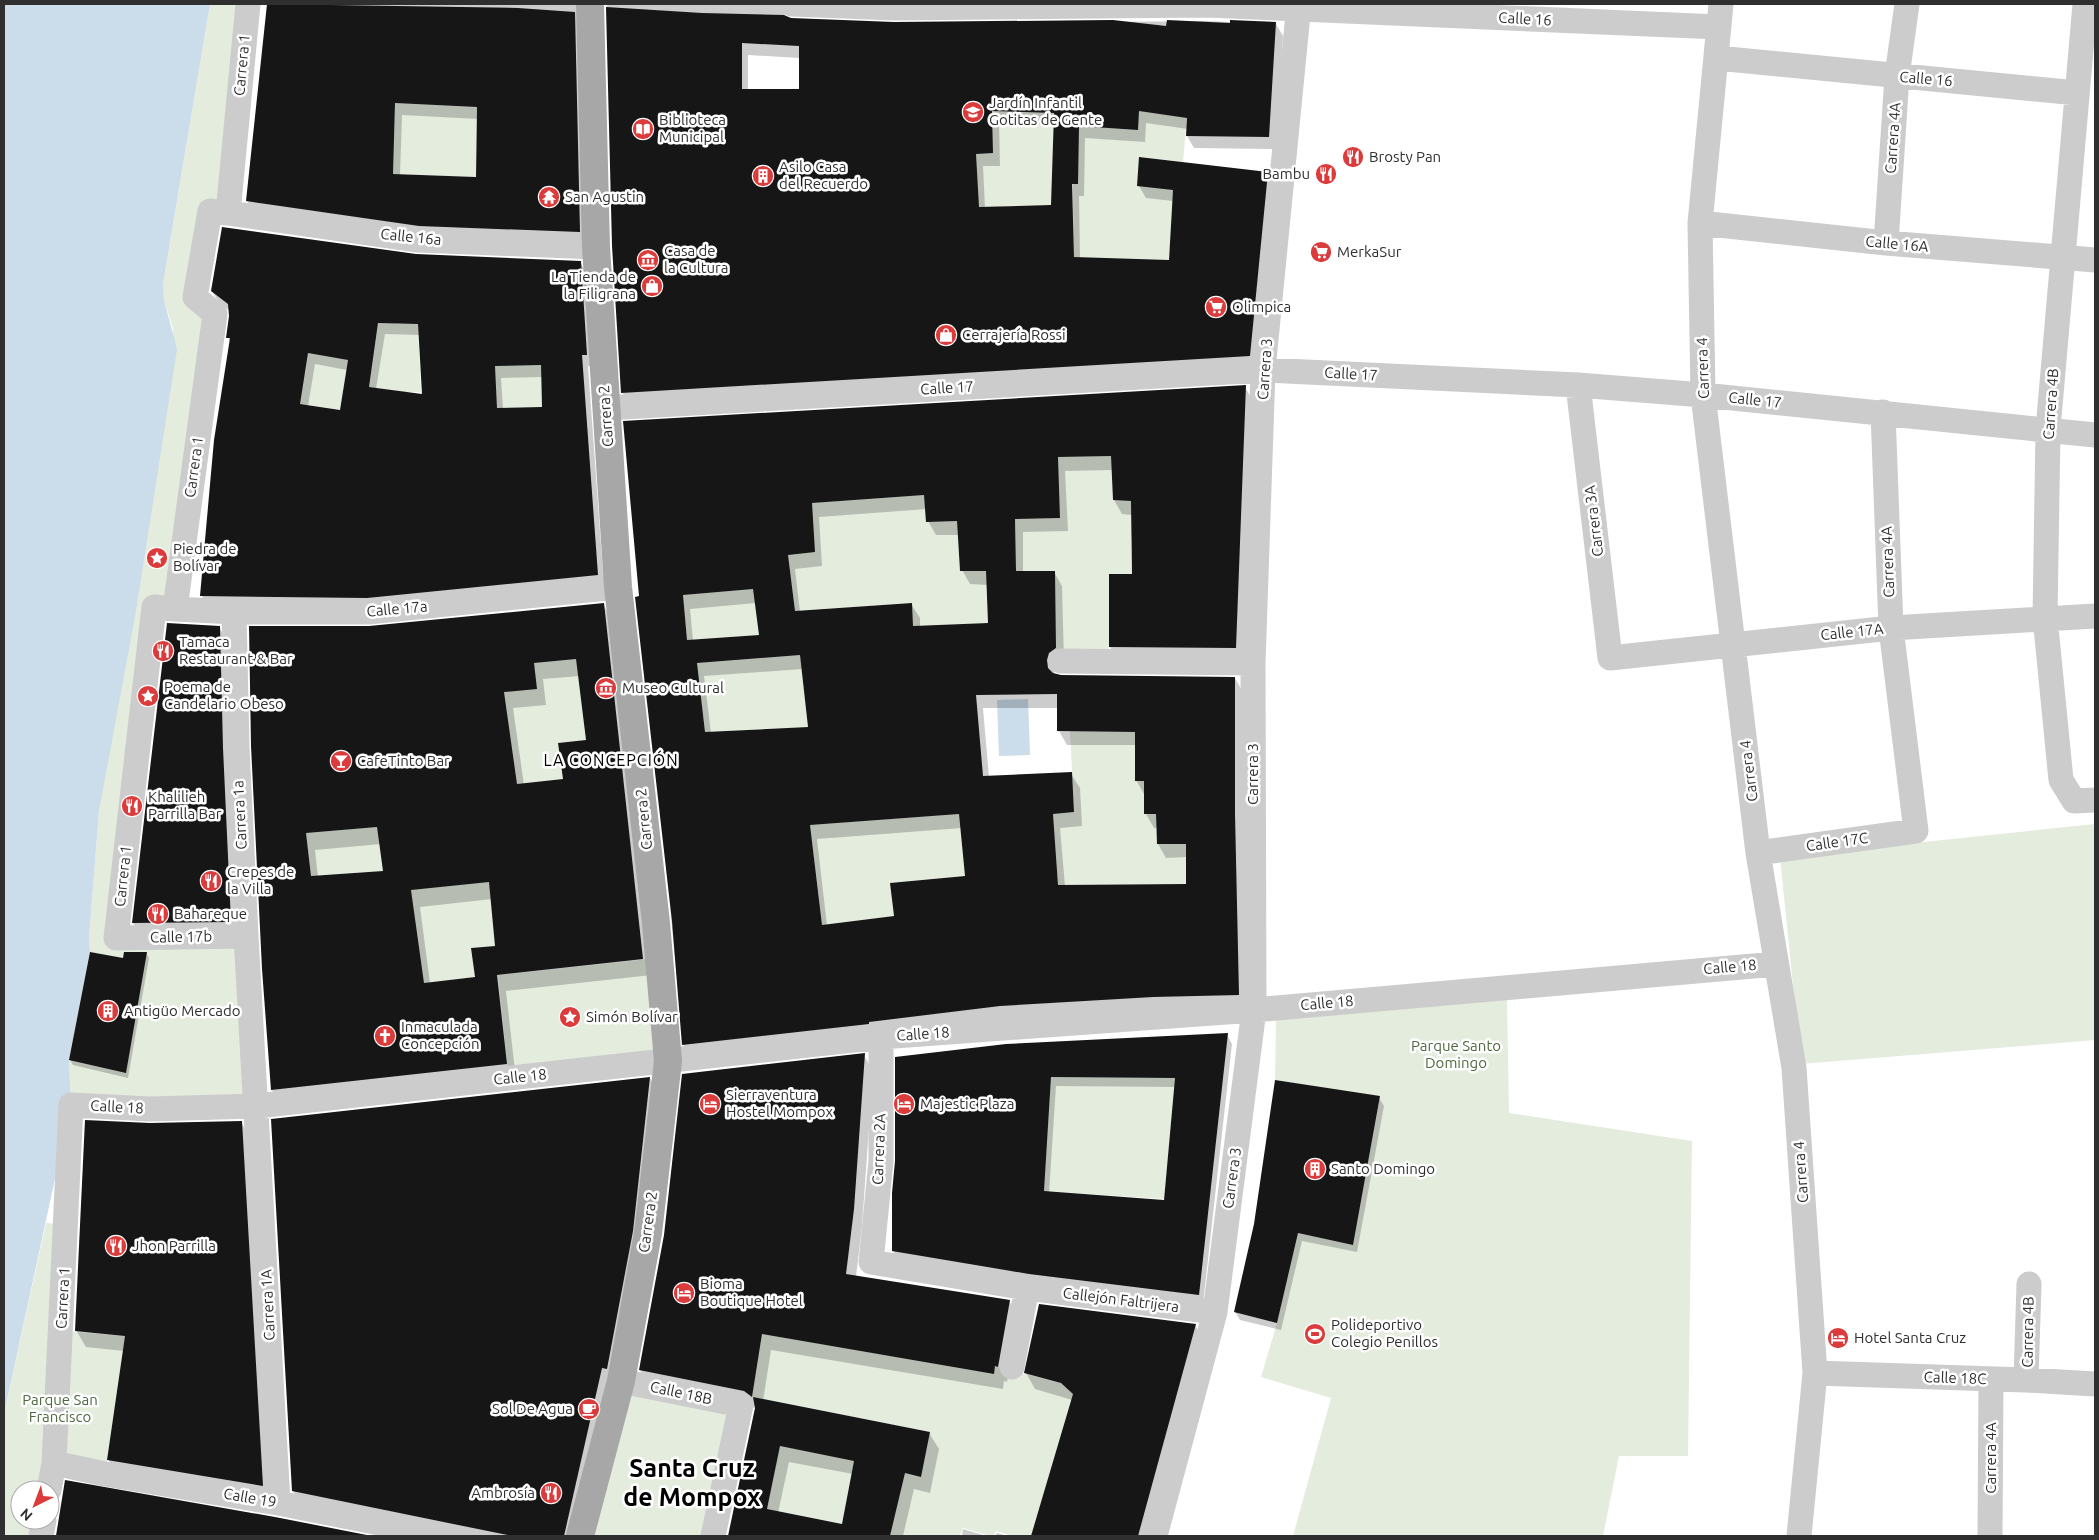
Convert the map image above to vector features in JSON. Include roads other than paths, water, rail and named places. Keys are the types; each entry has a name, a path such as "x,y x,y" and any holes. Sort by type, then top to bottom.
{"main road":[{"name":"Carrera 2","path":"580,1536 621,1381 648,1232 668,1061 656,923 618,587 596,246 590,4"}],"street":[{"name":"Carrera 1","path":"116,938 154,607 175,609 215,314 195,297 210,211 228,213 248,4"},
{"name":"Calle 16","path":"792,4 895,6 1207,4 1720,15"},
{"name":"Carrera 4A","path":"1886,243 1897,76 1907,4"},
{"name":"Carrera 4B","path":"2085,4 2048,429 2045,617 2061,780 2085,800"},
{"name":"Carrera 3","path":"1155,1536 1215,1312 1254,1010 1253,662 1263,370 1299,6"},
{"name":"Carrera 4","path":"1720,15 1700,223 1703,395 1758,853 1794,1068 1815,1373 1799,1536"},
{"name":"Calle 16","path":"1716,58 2076,93"},
{"name":"Calle 16a","path":"228,213 418,240 596,246"},
{"name":"Calle 16A","path":"1700,223 1886,243 2095,260"},
{"name":"Calle 17","path":"606,408 1263,370 1578,385 1883,412 2095,434"},
{"name":"Carrera 3A","path":"1578,385 1610,658"},
{"name":"Carrera 4A","path":"1883,412 1891,628 1916,831"},
{"name":"Calle 17a","path":"175,609 234,612 368,612 618,587"},
{"name":"Carrera 1a","path":"234,612 237,747 246,936 257,1106"},
{"name":"Calle 17A","path":"1610,658 1891,628 2045,617 2095,616"},
{"path":"1061,661 1253,662"},
{"name":"Calle 17C","path":"1758,853 1916,831"},
{"name":"Calle 17b","path":"116,938 246,936"},
{"name":"Calle 18","path":"71,1105 150,1109 257,1106 881,1037 1254,1010 1528,984 1776,964"},
{"name":"Carrera 2A","path":"870,1262 881,1161 881,1037"},
{"name":"Carrera 1","path":"51,1480 54,1463 71,1105"},
{"name":"Carrera 1A","path":"257,1106 278,1503"},
{"name":"Callejón Faltrijera","path":"870,1262 1027,1288 1215,1312"},
{"name":"Carrera 4B","path":"2026,1380 2029,1284"},
{"path":"1012,1367 1027,1288"},
{"name":"Calle 18C","path":"1815,1373 2095,1384"},
{"name":"Carrera 4A","path":"1990,1536 1991,1379"},
{"name":"Calle 18B","path":"621,1381 741,1405 714,1536"},
{"name":"Calle 19","path":"54,1463 104,1474 278,1503 445,1536"}],"water":[{"path":"4,4 210,4 163,284 164,300 177,349 136,611 99,811 89,938 90,952 69,1060 71,1105 4,1414"},
{"path":"1028,699 1030,755 999,756 997,700"}],"place":[{"name":"Jardín Infantil Gotitas de Gente","path":"973,112"},
{"name":"Biblioteca Municipal","path":"643,129"},
{"name":"Brosty Pan","path":"1353,157"},
{"name":"Bambu","path":"1326,174"},
{"name":"Asilo Casa del Recuerdo","path":"763,176"},
{"name":"San Agustin","path":"549,197"},
{"name":"MerkaSur","path":"1321,252"},
{"name":"Casa de la Cultura","path":"648,260"},
{"name":"La Tienda de la Filigrana","path":"652,286"},
{"name":"Olimpica","path":"1216,307"},
{"name":"Cerrajería Rossi","path":"946,335"},
{"name":"Piedra de Bolívar","path":"157,558"},
{"name":"Tamaca Restaurant & Bar","path":"163,651"},
{"name":"Museo Cultural","path":"606,688"},
{"name":"Poema de Candelario Obeso","path":"148,696"},
{"name":"CafeTinto Bar","path":"341,761"},
{"name":"Khalilieh Parrilla Bar","path":"132,806"},
{"name":"Crepes de la Villa","path":"211,881"},
{"name":"Bahareque","path":"158,914"},
{"name":"Antigüo Mercado","path":"108,1011"},
{"name":"Simón Bolívar","path":"570,1017"},
{"name":"Inmaculada Concepción","path":"385,1036"},
{"name":"Sierraventura Hostel Mompox","path":"710,1104"},
{"name":"Majestic Plaza","path":"904,1104"},
{"name":"Santo Domingo","path":"1315,1169"},
{"name":"Jhon Parrilla","path":"116,1246"},
{"name":"Bioma Boutique Hotel","path":"684,1293"},
{"name":"Polideportivo Colegio Penillos","path":"1315,1334"},
{"name":"Hotel Santa Cruz","path":"1838,1338"},
{"name":"Sol De Agua","path":"589,1409"},
{"name":"Ambrosía","path":"551,1493"}],"district":[{"name":"LA CONCEPCIÓN","path":"611,760"},
{"name":"Santa Cruz de Mompox","path":"692,1482"}],"park label":[{"name":"Parque Santo Domingo","path":"1456,1054"},
{"name":"Parque San Francisco","path":"60,1408"}]}
